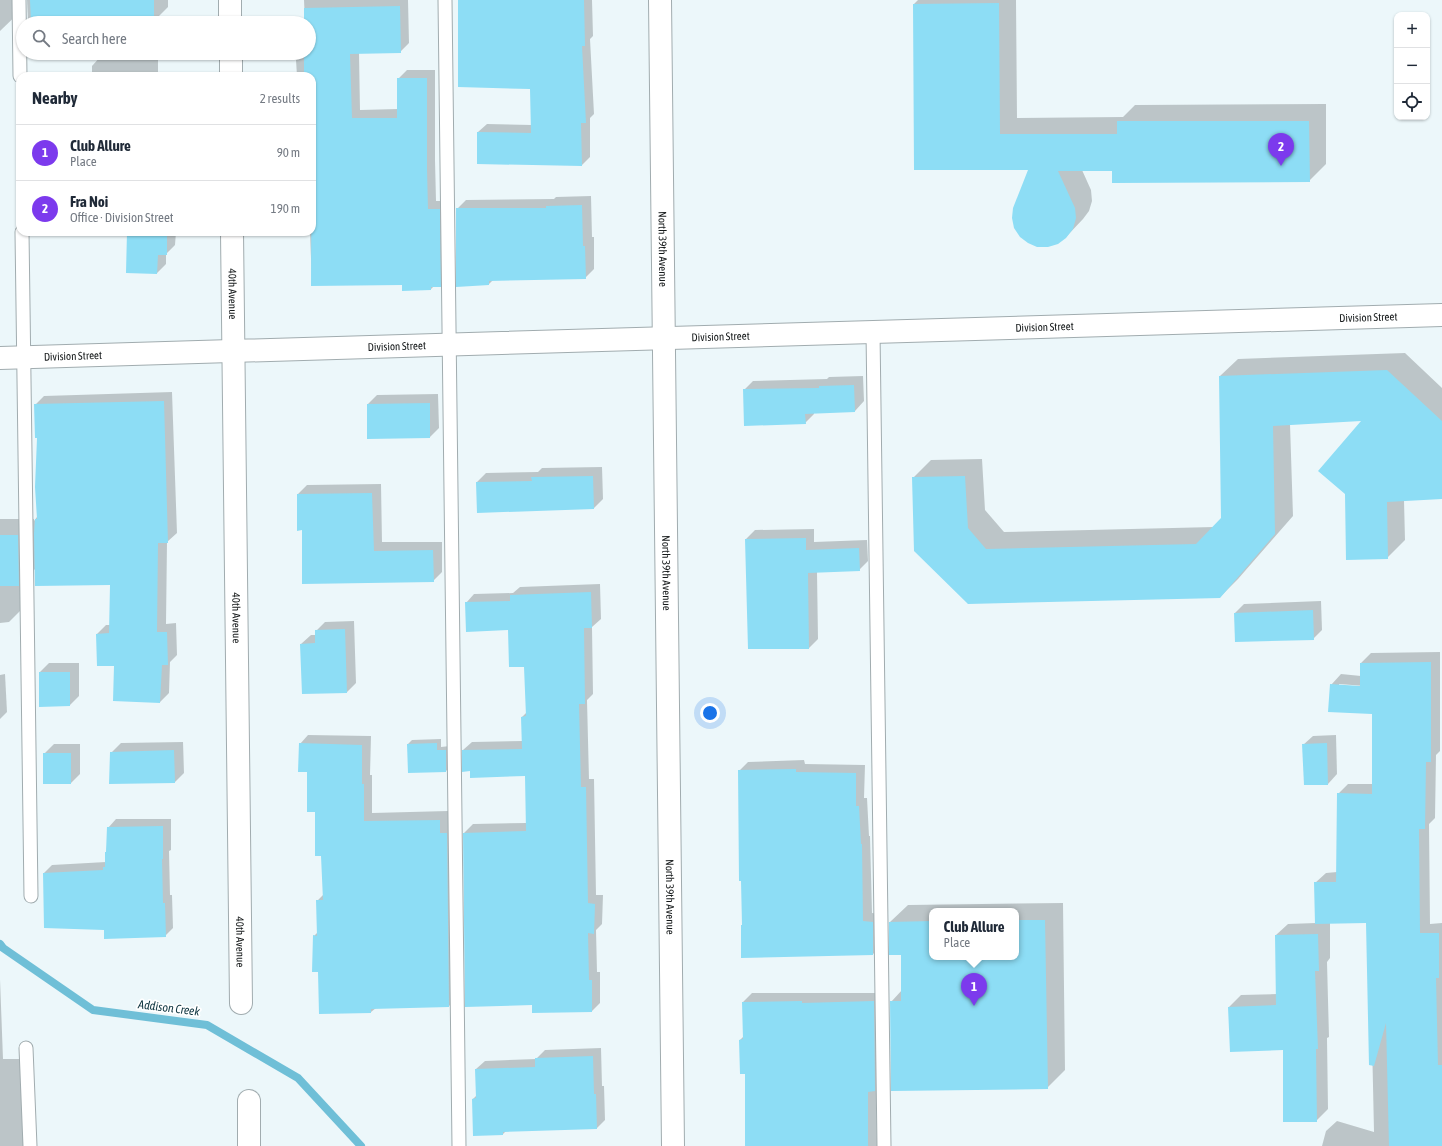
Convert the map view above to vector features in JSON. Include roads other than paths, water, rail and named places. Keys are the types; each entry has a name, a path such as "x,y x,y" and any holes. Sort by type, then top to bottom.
{"street":[{"path":"230,0 230,16"},
{"name":"North 39th Avenue","path":"660,0 673,1146"},
{"path":"231,60 231,72"},
{"name":"40th Avenue","path":"232,236 241,1003"},
{"name":"Division Street","path":"0,358 1442,314"},
{"path":"249,1101 249,1146"}],"lane":[{"path":"19,0 19,16"},
{"path":"445,0 459,1146"},
{"path":"20,60 20,72"},
{"path":"22,236 31,896"},
{"path":"873,332 884,1146"},
{"path":"26,1048 30,1146"}],"waterway":[{"name":"Addison Creek","path":"0,944 3,948 93,1010 207,1025 298,1078 361,1146"}],"place":[{"name":"Fra Noi","path":"1281,166"},
{"name":"Club Allure","path":"974,1006"}]}
